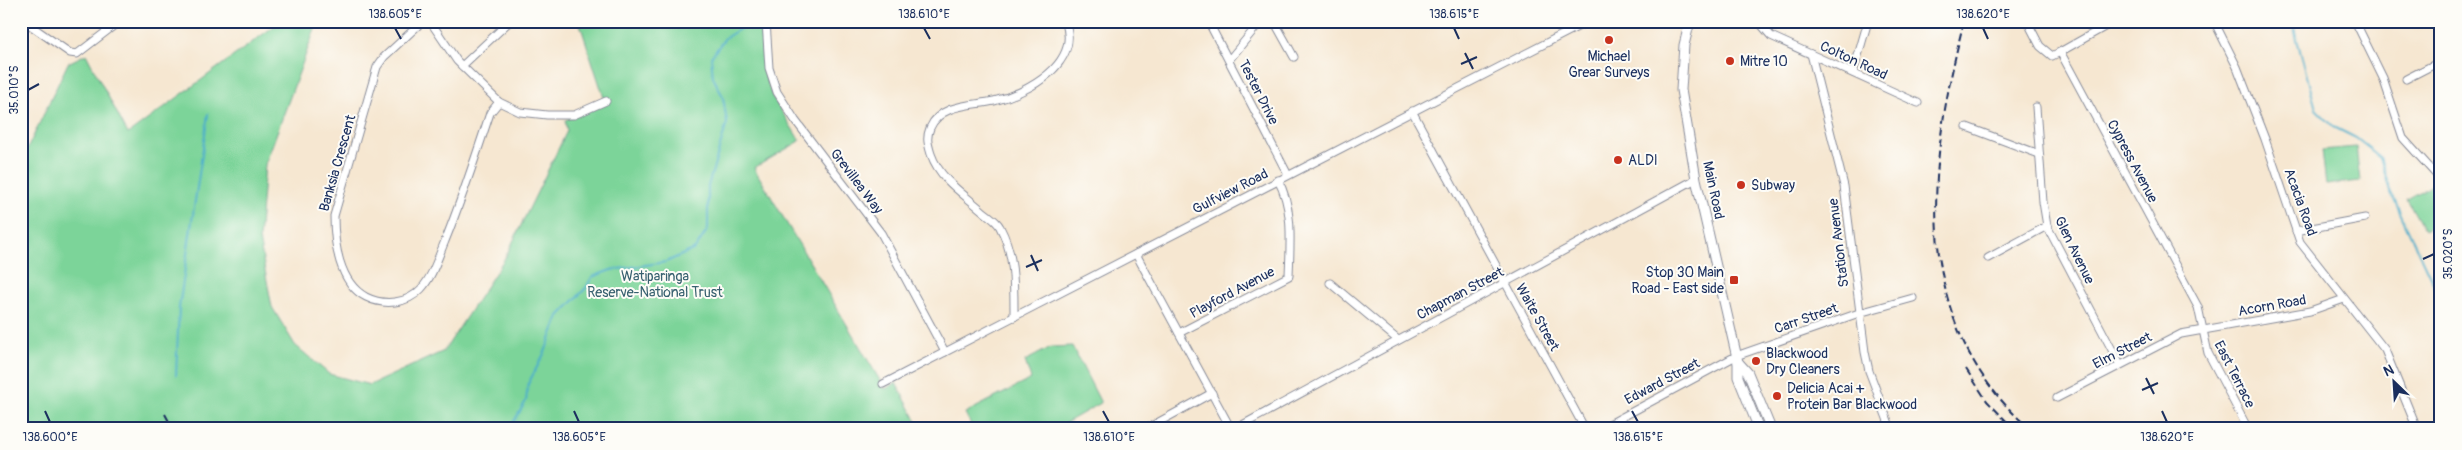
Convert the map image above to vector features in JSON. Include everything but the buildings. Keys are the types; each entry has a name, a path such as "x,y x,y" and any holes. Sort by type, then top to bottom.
{"main road":[{"name":"Main Road","path":"1690,21 1684,45 1681,90 1696,179 1737,359 1738,376 1759,429"},
{"name":"Main Road","path":"1737,359 1748,373 1772,429"}],"street":[{"path":"24,21 70,53 77,54 120,21"},
{"name":"Banksia Crescent","path":"423,21 384,57 377,68 334,216 334,238 338,258 349,279 360,294 378,304 396,302 413,296 430,278 464,195 490,113 498,102"},
{"path":"430,21 449,51 498,102 520,112 574,115 606,102"},
{"path":"462,66 510,21"},
{"name":"Grevillea Way","path":"766,21 769,68 777,92 795,120 882,233 945,352"},
{"path":"1014,316 1013,268 1009,247 1000,225 946,180 934,162 927,141 931,127 944,112 962,106 995,101 1030,86 1050,73 1065,56 1070,39 1064,21"},
{"name":"Tester Drive","path":"1208,21 1288,175"},
{"path":"1228,60 1262,21"},
{"path":"1274,21 1294,57"},
{"name":"Gulfview Road","path":"883,384 1589,21"},
{"name":"Colton Road","path":"1758,21 1771,36 1918,104"},
{"path":"1853,73 1868,21"},
{"path":"2027,21 2040,46 2052,56 2115,21"},
{"name":"Acacia Road","path":"2214,21 2237,67 2265,139 2300,242 2385,350 2417,429"},
{"path":"2355,21 2382,78 2403,138 2439,176"},
{"name":"Cypress Avenue","path":"2060,52 2198,307 2202,330"},
{"name":"Station Avenue","path":"1811,54 1844,186 1859,313 1869,371 1891,429"},
{"path":"2406,79 2441,61"},
{"name":"Glen Avenue","path":"2036,107 2047,226 2120,365"},
{"name":"Waite Street","path":"1412,111 1585,429"},
{"path":"1967,126 2039,154"},
{"name":"Chapman Street","path":"1235,429 1696,179"},
{"name":"Playford Avenue","path":"1179,333 1289,276 1291,238 1286,195 1278,180"},
{"path":"2296,231 2365,218"},
{"path":"1988,258 2047,226"},
{"path":"1136,254 1231,429"},
{"path":"1330,283 1398,340"},
{"name":"Carr Street","path":"1737,359 1859,313 1914,298"},
{"name":"Acorn Road","path":"2202,330 2310,311 2344,299"},
{"name":"Elm Street","path":"2056,398 2181,334 2202,330"},
{"name":"East Terrace","path":"2202,330 2208,353 2248,429"},
{"name":"Edward Street","path":"1600,429 1737,359"},
{"path":"1146,429 1212,393"}],"green space":[{"name":"Watiparinga Reserve-National Trust","path":"281,21 318,21 265,165 259,239 272,307 295,345 329,374 370,385 444,351 505,258 567,131 565,120 606,104 579,21 761,21 763,69 772,96 800,141 754,168 885,389 896,383 921,429 21,429 21,162 68,63 86,54 128,134"},
{"path":"2356,147 2360,181 2326,185 2322,150"},
{"path":"2434,184 2441,196 2441,221 2424,230 2407,199"},
{"path":"1072,346 1101,403 1055,429 973,429 965,413 1031,379 1025,361 1051,347"}],"waterway":[{"path":"507,429 513,423 526,401 528,384 545,352 559,316 586,288 592,277 611,270 666,262 695,249 708,229 708,186 727,123 723,97 713,77 711,57 725,38 753,21"},
{"path":"2292,21 2316,109 2334,127 2356,138 2380,157 2390,191 2441,300"},
{"path":"176,375 179,308 208,114"}],"railway":[{"path":"1964,21 1951,75 1942,130 1937,184 1937,238 1946,290 1963,340 1990,387 2030,429"},
{"path":"1966,369 1987,401 2014,429"},
{"path":"165,414 173,429"}],"place":[{"name":"Michael Grear Surveys","path":"1609,40"},
{"name":"Mitre 10","path":"1730,61"},
{"name":"ALDI","path":"1618,160"},
{"name":"Subway","path":"1741,185"},
{"name":"Stop 30 Main Road - East side","path":"1734,280"},
{"name":"Blackwood Dry Cleaners","path":"1756,361"},
{"name":"Delicia Acai + Protein Bar Blackwood","path":"1777,396"}]}
